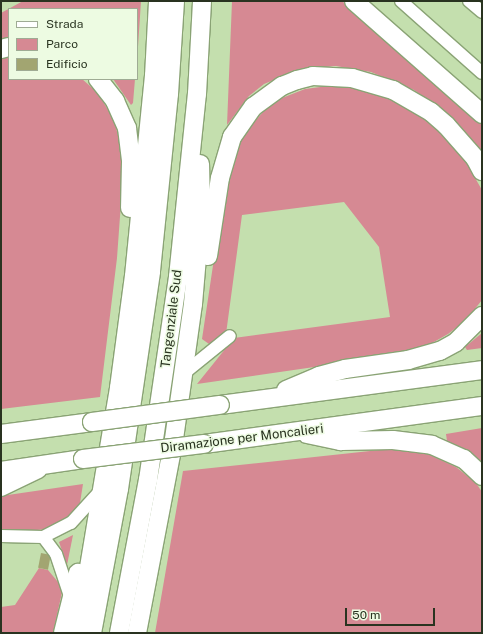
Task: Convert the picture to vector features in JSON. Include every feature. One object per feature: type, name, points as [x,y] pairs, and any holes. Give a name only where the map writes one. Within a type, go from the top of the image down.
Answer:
[{"type":"highway","points":[[78,633],[102,488],[134,276],[154,76],[158,1]]},
{"type":"highway","name":"Tangenziale Sud","points":[[92,633],[119,489],[152,271],[169,94],[175,1]]},
{"type":"highway","name":"Tangenziale Sud","points":[[119,633],[148,480],[165,374],[197,94],[202,1]]},
{"type":"highway","points":[[354,1],[482,114]]},
{"type":"highway","points":[[193,304],[205,271],[220,178],[232,137],[254,107],[282,86],[297,80],[332,76],[352,78],[393,90],[418,104],[446,125],[471,153],[482,170]]},
{"type":"highway","points":[[99,80],[121,112],[129,139],[131,162],[130,247],[134,276]]},
{"type":"highway","points":[[137,633],[147,590],[183,374],[193,304],[201,210],[197,94]]},
{"type":"highway","points":[[264,399],[320,376],[408,360],[440,351],[456,342],[482,316]]},
{"type":"highway","points":[[1,434],[482,370]]},
{"type":"highway","name":"Diramazione per Moncalieri","points":[[1,471],[300,432],[482,406]]},
{"type":"highway","points":[[1,426],[30,430]]},
{"type":"highway","points":[[300,432],[323,439],[341,441],[393,440],[432,444],[464,459],[482,476]]},
{"type":"highway","points":[[1,487],[22,479],[45,465]]},
{"type":"highway","points":[[63,633],[71,596],[94,536]]},
{"type":"highway","points":[[145,633],[147,590]]},
{"type":"lane","points":[[401,1],[482,73]]},
{"type":"lane","points":[[469,1],[482,12]]},
{"type":"lane","points":[[183,374],[230,336]]},
{"type":"lane","points":[[1,536],[42,537],[71,523],[102,488]]},
{"type":"lane","points":[[42,537],[56,554],[71,596]]},
{"type":"green space","points":[[23,1],[141,1],[138,47],[138,8],[10,8]]},
{"type":"green space","points":[[232,1],[342,1],[482,125],[482,153],[448,114],[414,90],[371,72],[336,66],[300,69],[264,84],[249,96],[227,125]]},
{"type":"green space","points":[[8,9],[8,37],[1,39],[1,13]]},
{"type":"green space","points":[[8,56],[8,80],[83,80],[98,93],[114,120],[122,151],[122,189],[117,258],[100,397],[1,409],[1,59]]},
{"type":"green space","points":[[114,80],[135,80],[133,103],[131,105]]},
{"type":"green space","points":[[328,86],[354,88],[379,95],[403,105],[431,124],[463,157],[482,190],[482,300],[466,320],[448,334],[425,347],[404,354],[197,384],[234,338],[390,317],[379,247],[344,202],[242,215],[226,334],[209,344],[202,339],[221,212],[235,153],[246,131],[264,111],[282,98],[305,89]]},
{"type":"green space","points":[[482,333],[482,348],[467,350],[465,347]]},
{"type":"green space","points":[[482,428],[482,463],[447,441],[446,434]]},
{"type":"green space","points":[[398,448],[430,455],[456,467],[476,483],[482,492],[482,633],[155,633],[183,471]]},
{"type":"green space","points":[[83,484],[80,503],[75,512],[64,521],[49,529],[1,533],[1,496]]},
{"type":"green space","points":[[73,535],[67,565],[59,542]]},
{"type":"green space","points":[[39,568],[48,570],[63,588],[53,633],[1,633],[1,607],[15,605]]},
{"type":"building","points":[[41,553],[51,555],[48,570],[38,568]]}]
